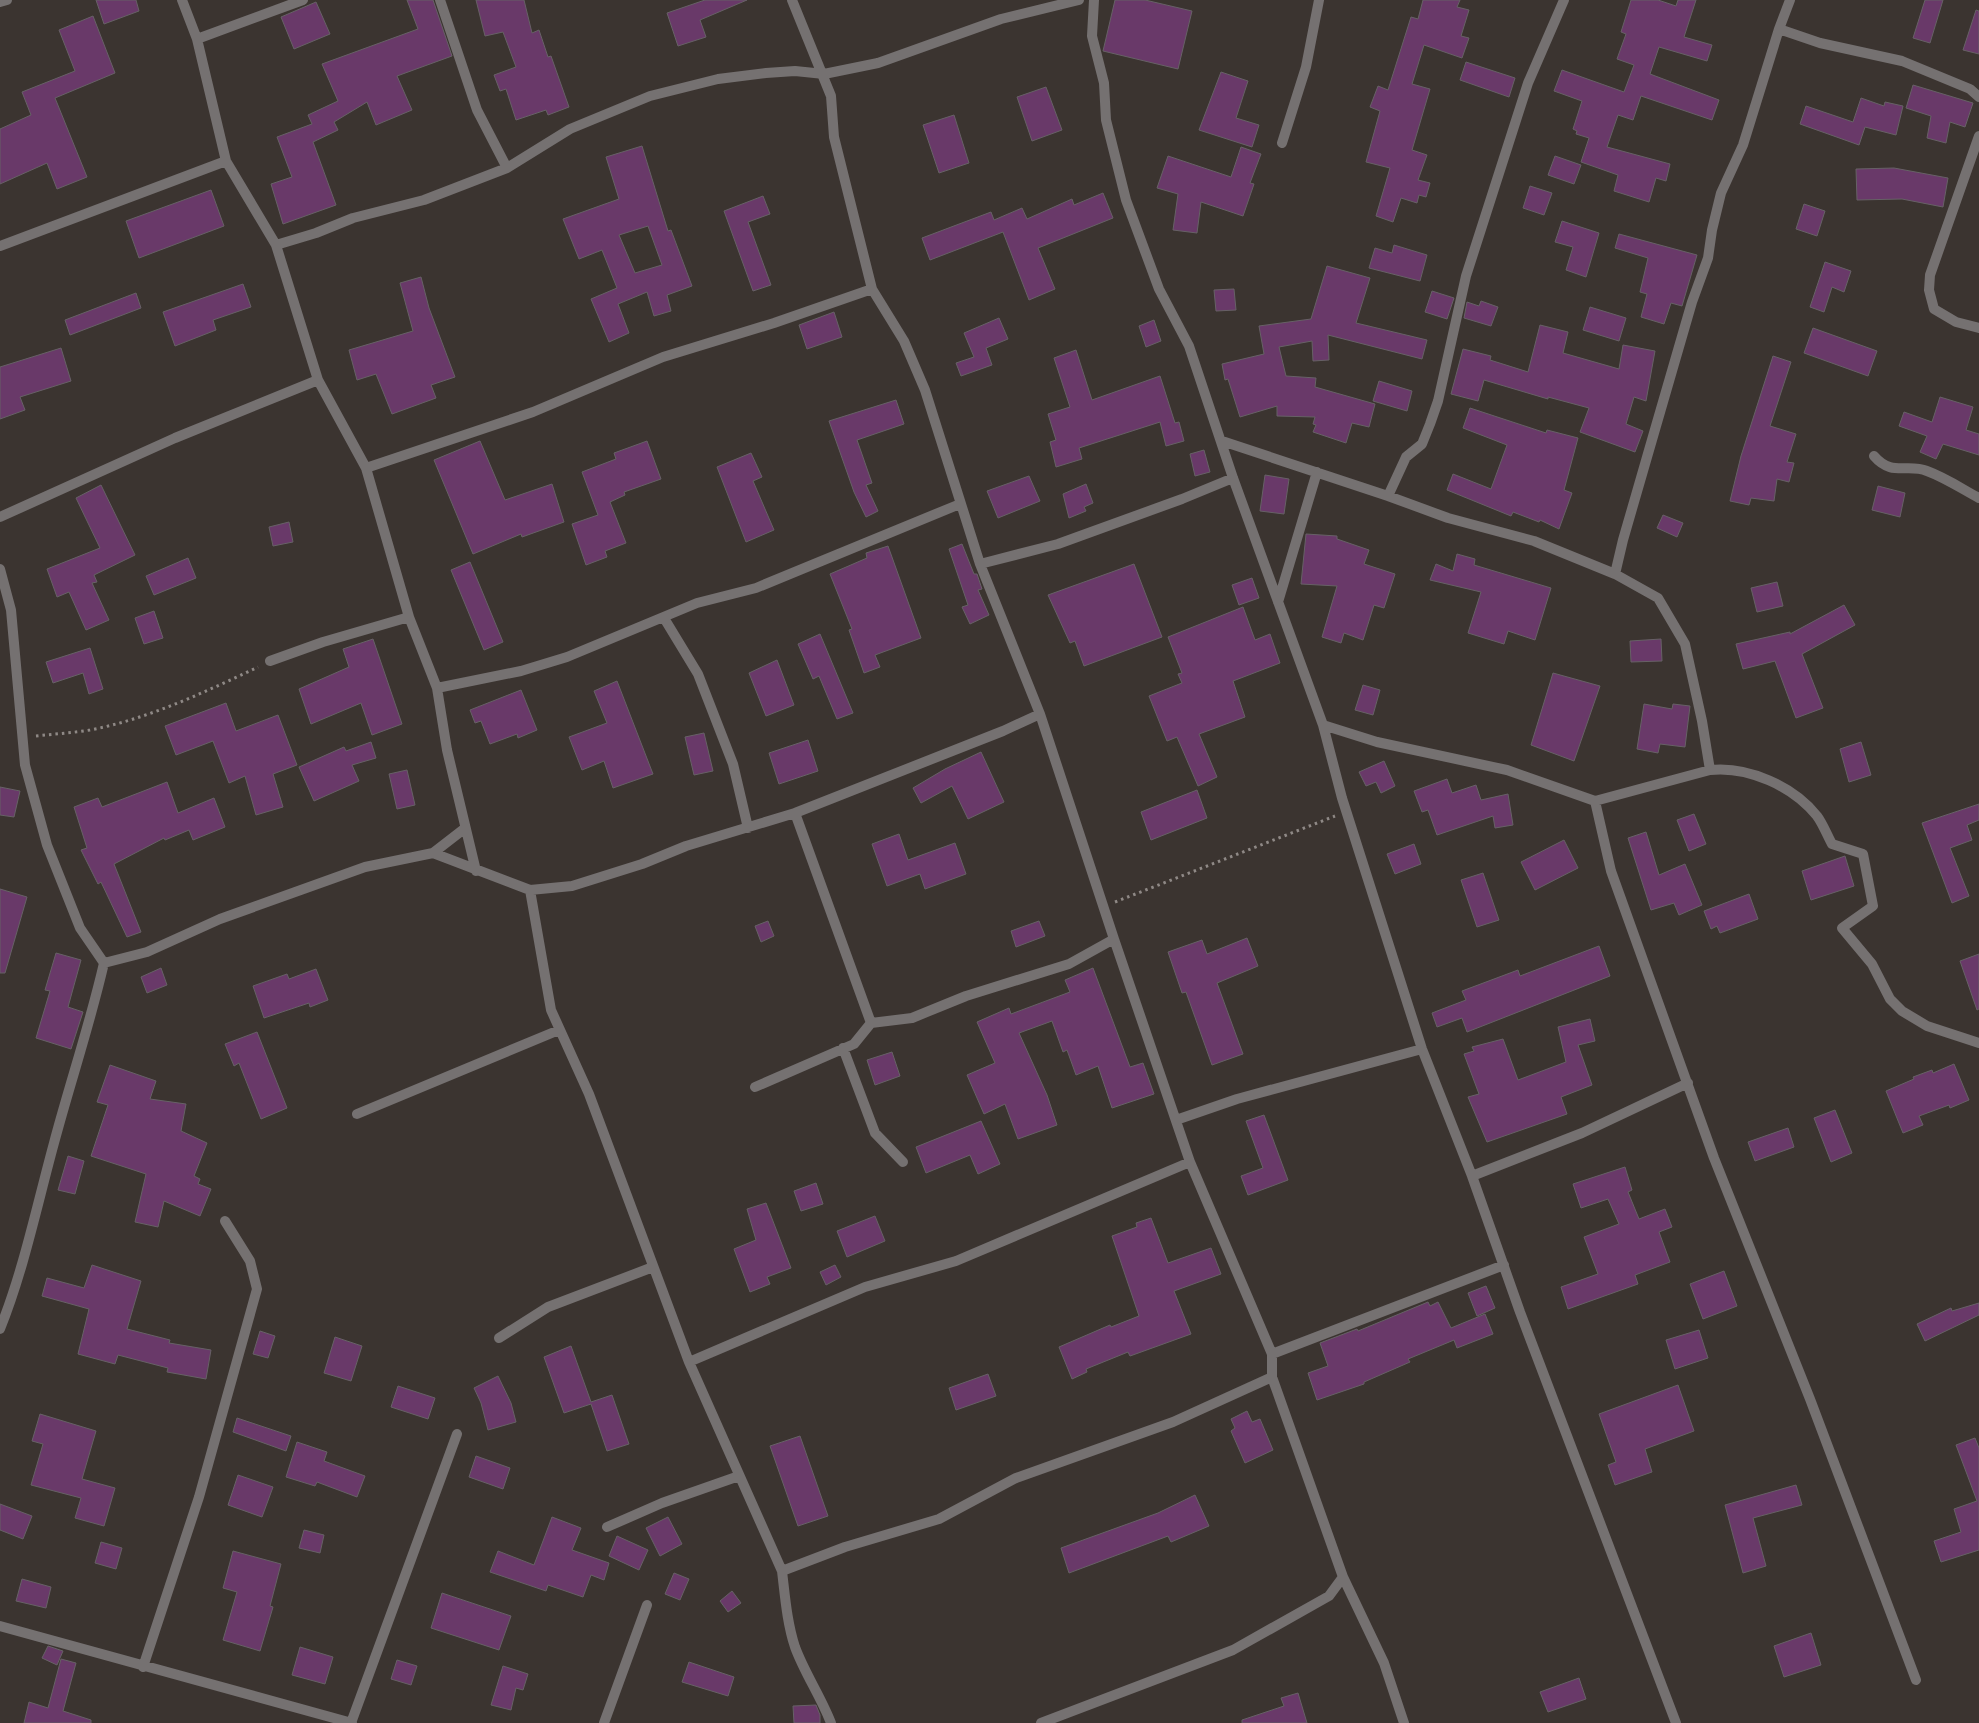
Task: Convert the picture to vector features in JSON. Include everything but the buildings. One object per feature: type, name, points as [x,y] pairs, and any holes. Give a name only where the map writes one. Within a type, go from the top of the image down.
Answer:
[{"type":"street","points":[[0,2],[7,0]]},
{"type":"street","points":[[182,0],[197,39],[226,161],[276,245],[318,380],[366,468],[409,618],[438,688],[447,750],[464,829],[476,872]]},
{"type":"street","points":[[197,39],[303,0]]},
{"type":"street","points":[[440,0],[477,110],[507,168]]},
{"type":"street","points":[[792,0],[824,74],[831,96],[834,137],[872,289],[904,342],[925,390],[948,457],[960,504],[980,564],[1040,714],[1114,940],[1190,1162],[1272,1354],[1272,1377],[1343,1577],[1384,1663],[1404,1723]]},
{"type":"street","points":[[276,245],[316,233],[353,218],[424,200],[507,168],[570,129],[650,96],[718,79],[766,72],[795,71],[824,74],[878,62],[1001,19],[1079,0]]},
{"type":"street","points":[[1094,0],[1092,36],[1104,83],[1106,120],[1126,200],[1159,289],[1189,346],[1222,441],[1232,478],[1323,725],[1347,812],[1422,1049],[1472,1176],[1676,1723]]},
{"type":"street","points":[[1282,143],[1306,67],[1319,0]]},
{"type":"street","points":[[1388,496],[1406,457],[1422,444],[1430,424],[1438,401],[1466,276],[1528,83],[1564,0]]},
{"type":"street","points":[[1616,574],[1622,540],[1692,302],[1708,258],[1712,230],[1721,193],[1743,145],[1779,29],[1790,0]]},
{"type":"street","points":[[1779,29],[1820,43],[1902,61],[1970,89],[1979,97]]},
{"type":"street","points":[[1979,136],[1930,276],[1929,290],[1934,309],[1956,322],[1979,328]]},
{"type":"street","points":[[0,246],[226,161]]},
{"type":"street","points":[[366,468],[533,412],[663,357],[774,323],[872,289]]},
{"type":"street","points":[[0,517],[175,438],[318,380]]},
{"type":"street","points":[[1222,441],[1448,518],[1534,541],[1616,574],[1658,598],[1685,644],[1702,721],[1710,770]]},
{"type":"street","points":[[1874,456],[1882,465],[1895,469],[1925,470],[1979,498]]},
{"type":"street","points":[[1278,602],[1317,472]]},
{"type":"street","points":[[980,564],[1058,544],[1155,509],[1232,478]]},
{"type":"street","points":[[438,688],[521,671],[566,657],[697,604],[756,588],[960,504]]},
{"type":"street","points":[[0,569],[11,610],[25,765],[47,845],[80,928],[104,963],[92,1014],[54,1142],[15,1292],[0,1329]]},
{"type":"street","points":[[270,661],[323,642],[409,618]]},
{"type":"street","points":[[664,618],[698,674],[733,764],[748,828]]},
{"type":"street","points":[[433,853],[476,872],[530,890],[572,886],[642,864],[686,846],[795,813],[1040,714]]},
{"type":"street","points":[[1323,725],[1377,742],[1508,770],[1595,801],[1710,770],[1725,768],[1762,777],[1793,794],[1817,816],[1832,844],[1863,854],[1873,906],[1842,928],[1872,964],[1890,999],[1902,1011],[1927,1026],[1979,1043]]},
{"type":"street","points":[[1595,801],[1611,871],[1714,1158],[1810,1398],[1916,1680]]},
{"type":"street","points":[[795,813],[871,1023]]},
{"type":"street","points":[[104,963],[147,952],[220,919],[365,867],[433,853],[464,829]]},
{"type":"street","points":[[530,890],[551,1010],[589,1094],[689,1362],[782,1571],[786,1608],[795,1647],[821,1696],[831,1723]]},
{"type":"street","points":[[755,1087],[854,1044],[871,1023],[912,1018],[966,996],[1069,964],[1114,940]]},
{"type":"street","points":[[357,1114],[559,1030]]},
{"type":"street","points":[[843,1048],[876,1133],[903,1162]]},
{"type":"street","points":[[1176,1120],[1237,1099],[1422,1049]]},
{"type":"street","points":[[1472,1176],[1582,1133],[1688,1083]]},
{"type":"street","points":[[689,1362],[865,1287],[956,1261],[1190,1162]]},
{"type":"street","points":[[143,1667],[199,1497],[257,1289],[250,1261],[225,1221]]},
{"type":"street","points":[[1272,1354],[1504,1265]]},
{"type":"street","points":[[498,1338],[548,1307],[653,1267]]},
{"type":"street","points":[[782,1571],[845,1548],[939,1520],[1016,1478],[1173,1422],[1272,1377]]},
{"type":"street","points":[[0,1626],[351,1723],[457,1434]]},
{"type":"street","points":[[607,1527],[662,1503],[739,1476]]},
{"type":"street","points":[[1041,1723],[1233,1650],[1329,1596],[1343,1577]]},
{"type":"street","points":[[604,1723],[647,1605]]},
{"type":"path","points":[[22,737],[90,730],[140,716],[226,682],[270,661]]},
{"type":"path","points":[[1103,907],[1347,812]]}]
